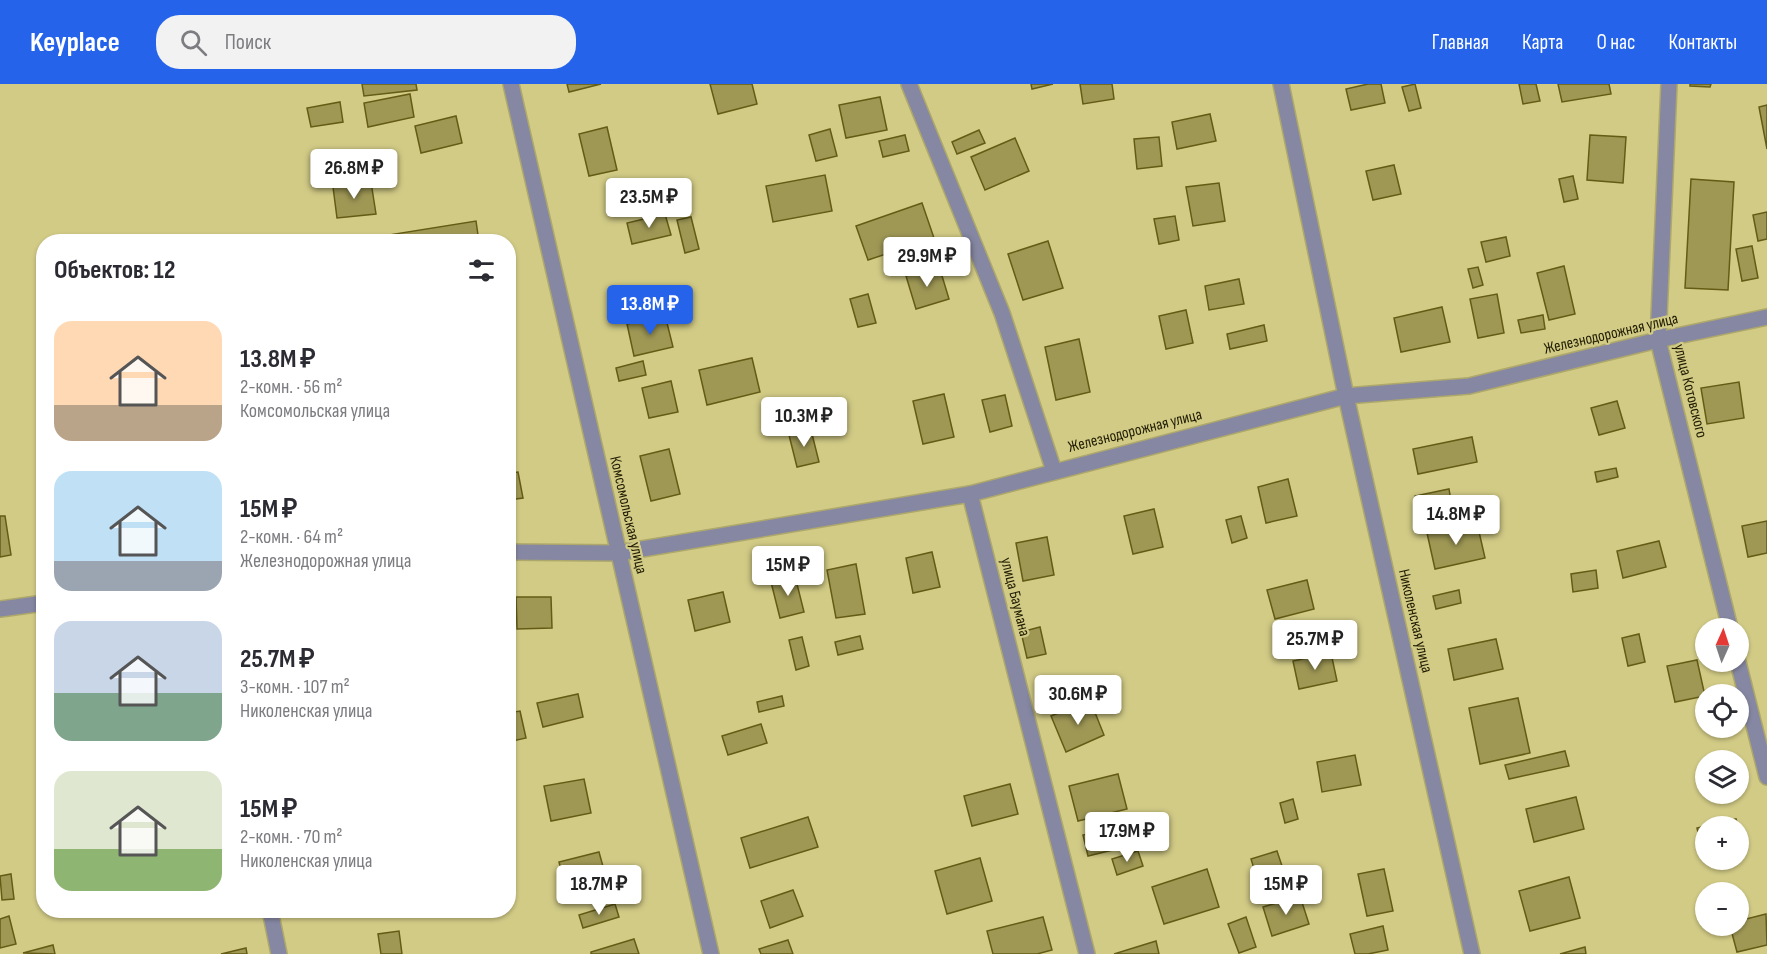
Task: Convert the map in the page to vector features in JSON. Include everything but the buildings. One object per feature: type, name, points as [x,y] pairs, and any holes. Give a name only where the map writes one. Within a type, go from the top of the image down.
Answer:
[{"type":"street","name":"Комсомольская улица","points":[[511,84],[711,954]]},
{"type":"street","points":[[909,84],[1002,313],[1054,471]]},
{"type":"street","name":"Николенская улица","points":[[1281,84],[1346,396],[1472,954]]},
{"type":"street","name":"улица Котовского","points":[[1669,84],[1658,340],[1728,618]]},
{"type":"street","name":"Железнодорожная улица","points":[[516,552],[618,553],[969,494],[1346,396],[1469,386],[1767,316]]},
{"type":"street","name":"улица Баумана","points":[[969,494],[1087,954]]},
{"type":"street","points":[[0,609],[36,604]]},
{"type":"street","points":[[1741,672],[1767,777]]},
{"type":"street","points":[[272,918],[279,954]]}]
